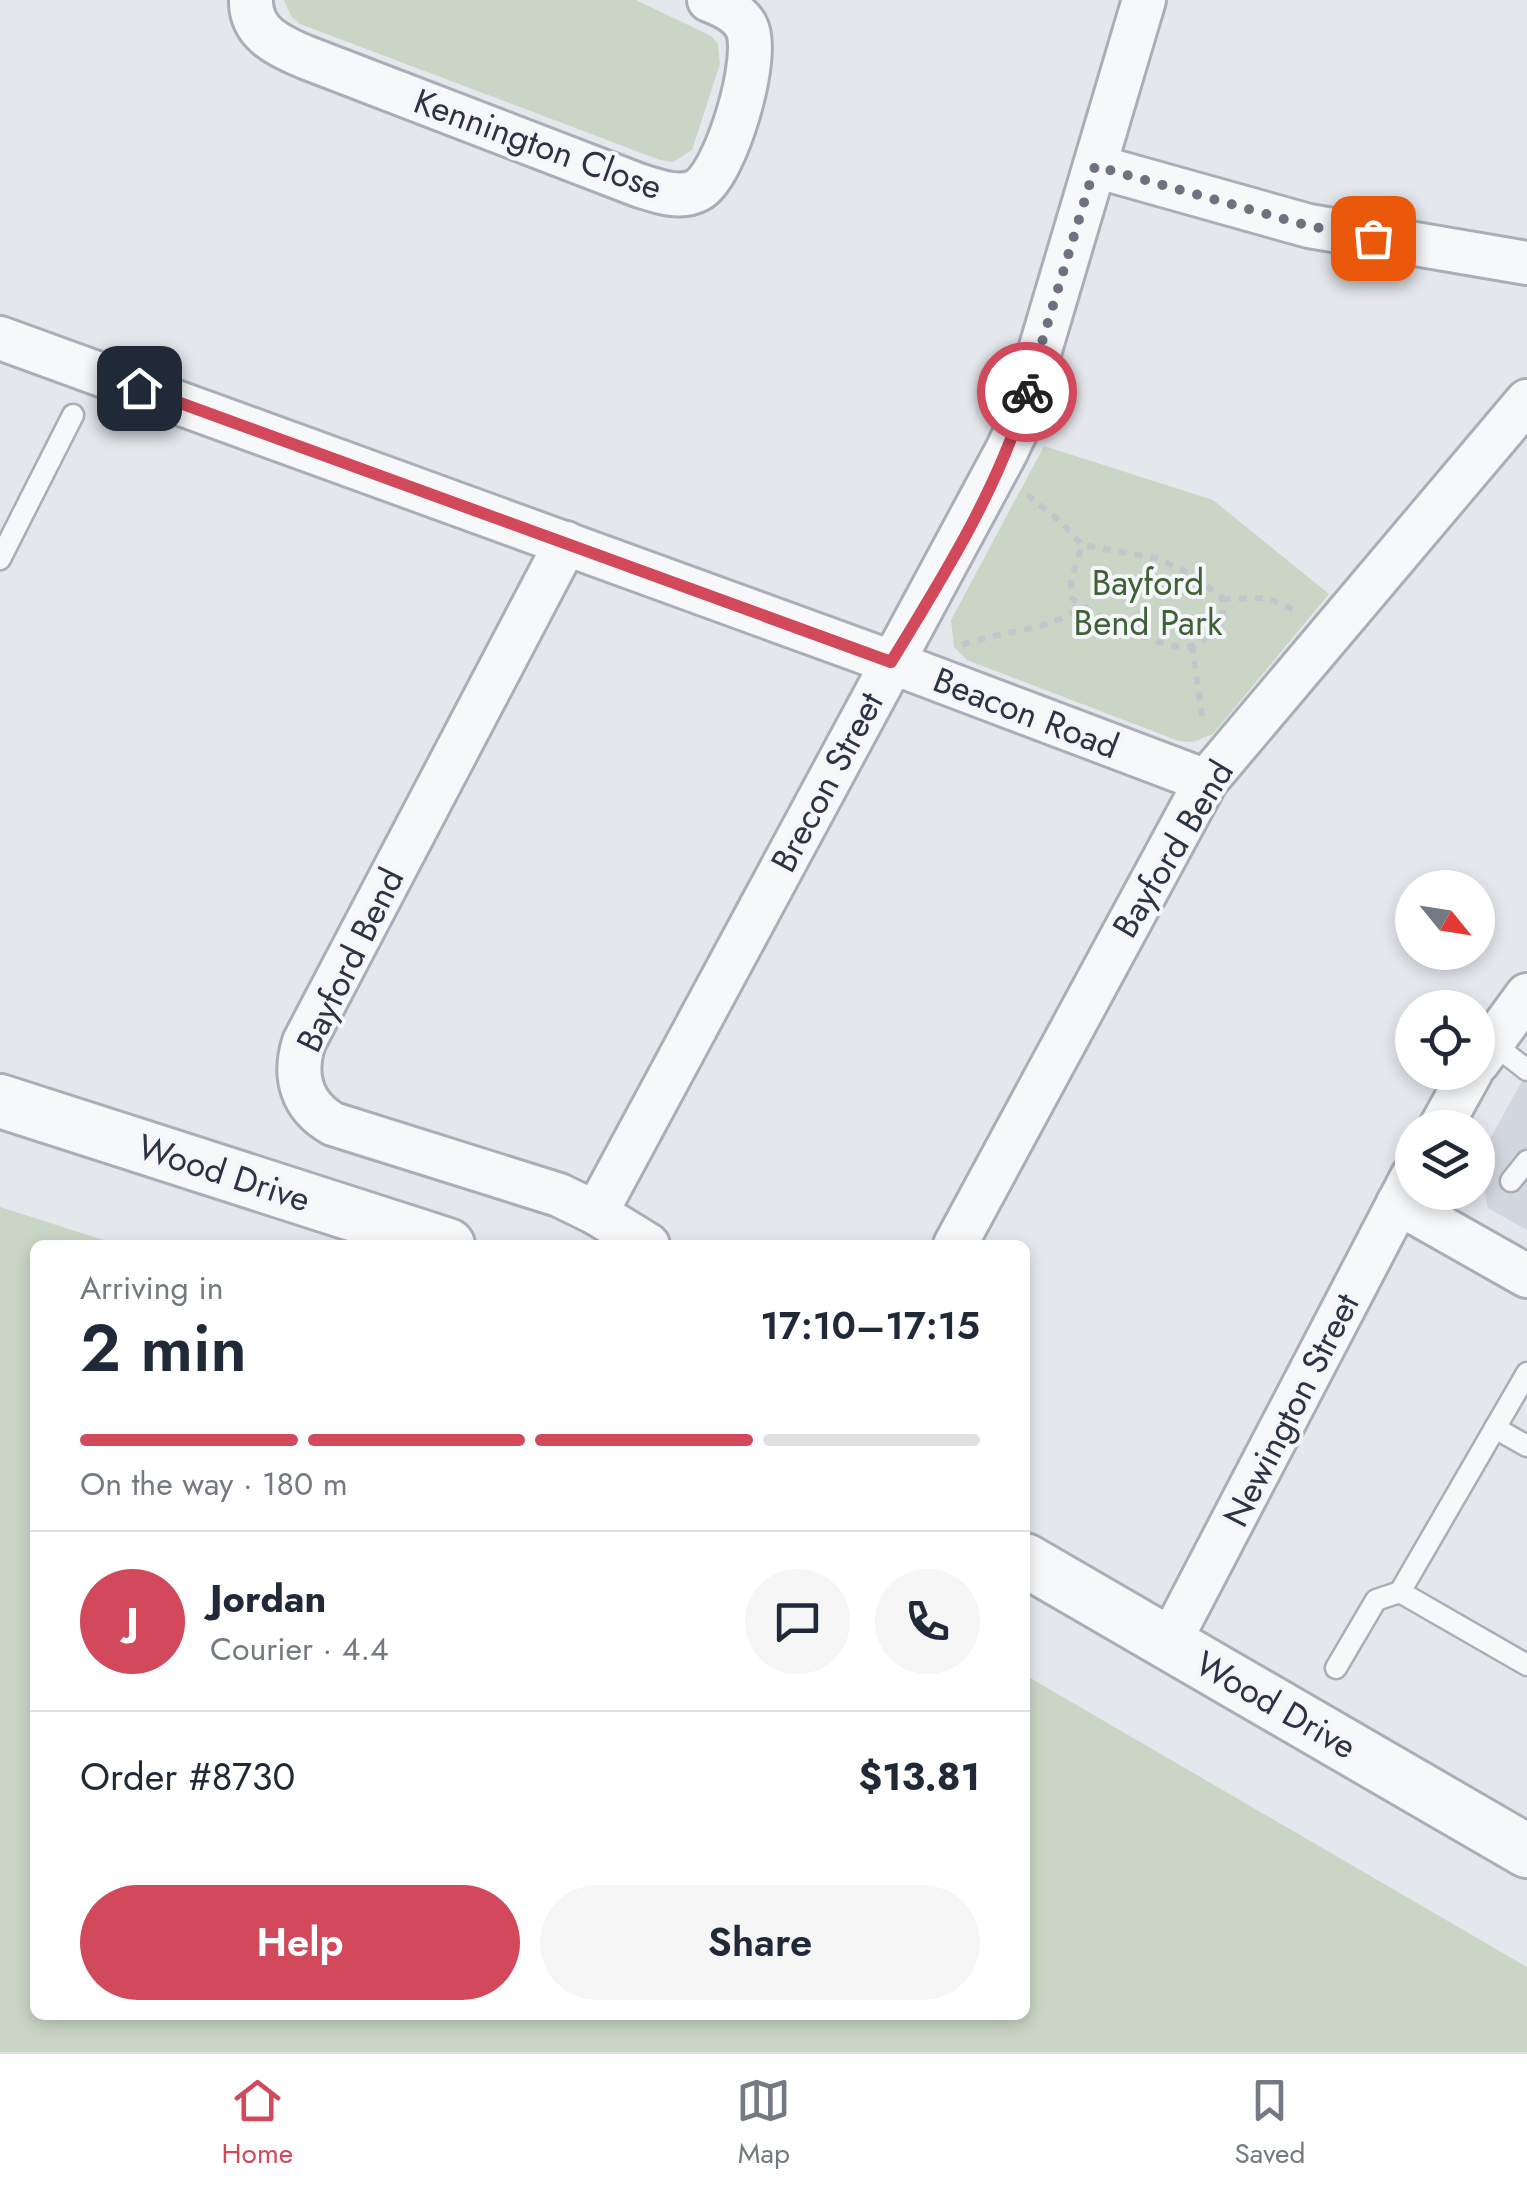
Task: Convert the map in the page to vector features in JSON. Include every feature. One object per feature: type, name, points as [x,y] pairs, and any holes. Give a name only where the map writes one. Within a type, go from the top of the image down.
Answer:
[{"type":"street","name":"Kennington Close","points":[[251,0],[251,10],[266,36],[305,58],[638,185],[684,194],[699,190],[714,176],[724,156],[751,55],[746,25],[709,0]]},
{"type":"street","name":"Brecon Street","points":[[596,1213],[900,666],[932,594],[1016,431],[1144,0]]},
{"type":"street","points":[[1095,166],[1334,232],[1527,263]]},
{"type":"street","name":"Beacon Road","points":[[0,338],[900,666],[1211,775]]},
{"type":"street","name":"Bayford Bend","points":[[957,1240],[1211,775],[1527,401]]},
{"type":"street","name":"Bayford Bend","points":[[566,543],[304,1042],[298,1074],[300,1088],[310,1104],[332,1124],[532,1185],[596,1213],[640,1240]]},
{"type":"street","points":[[1495,1039],[1527,995]]},
{"type":"street","name":"Wood Drive","points":[[0,1101],[432,1240]]},
{"type":"street","name":"Newington Street","points":[[1170,1643],[1395,1209]]},
{"type":"street","points":[[1433,1210],[1527,1276]]},
{"type":"street","name":"Wood Drive","points":[[1030,1563],[1527,1851]]},
{"type":"lane","points":[[0,559],[74,415]]},
{"type":"lane","points":[[1495,1063],[1527,1070]]},
{"type":"lane","points":[[1511,1181],[1527,1162]]},
{"type":"lane","points":[[1336,1668],[1376,1600],[1400,1592],[1527,1372]]},
{"type":"lane","points":[[1495,1428],[1527,1446]]},
{"type":"lane","points":[[1400,1592],[1527,1665]]},
{"type":"path","points":[[995,475],[1038,502],[1082,544],[1156,558],[1195,576],[1223,600],[1268,598],[1332,632]]},
{"type":"path","points":[[1082,544],[1070,581],[1072,598],[1172,646],[1200,642],[1223,620],[1223,600]]},
{"type":"path","points":[[900,666],[982,638],[1064,620],[1083,606]]},
{"type":"path","points":[[1192,645],[1211,775]]},
{"type":"shaded area","points":[[1527,1072],[1527,1230],[1492,1210],[1495,1210],[1495,1130]]},
{"type":"green space","points":[[284,0],[636,0],[711,36],[718,44],[720,64],[692,150],[673,162],[300,24],[291,16]]},
{"type":"green space","name":"Bayford Bend Park","points":[[1044,446],[1213,500],[1329,594],[1213,734],[1193,742],[1179,741],[967,660],[954,647],[951,620]]},
{"type":"green space","points":[[0,1207],[103,1240],[30,1240],[30,2020],[1030,2020],[1030,1678],[1527,1967],[1527,2052],[0,2052]]},
{"type":"way so far","points":[[1027,392],[1095,166],[1309,226],[1373,238]]},
{"type":"route","points":[[139,388],[891,662],[932,594],[1006,452],[1027,392]]}]
